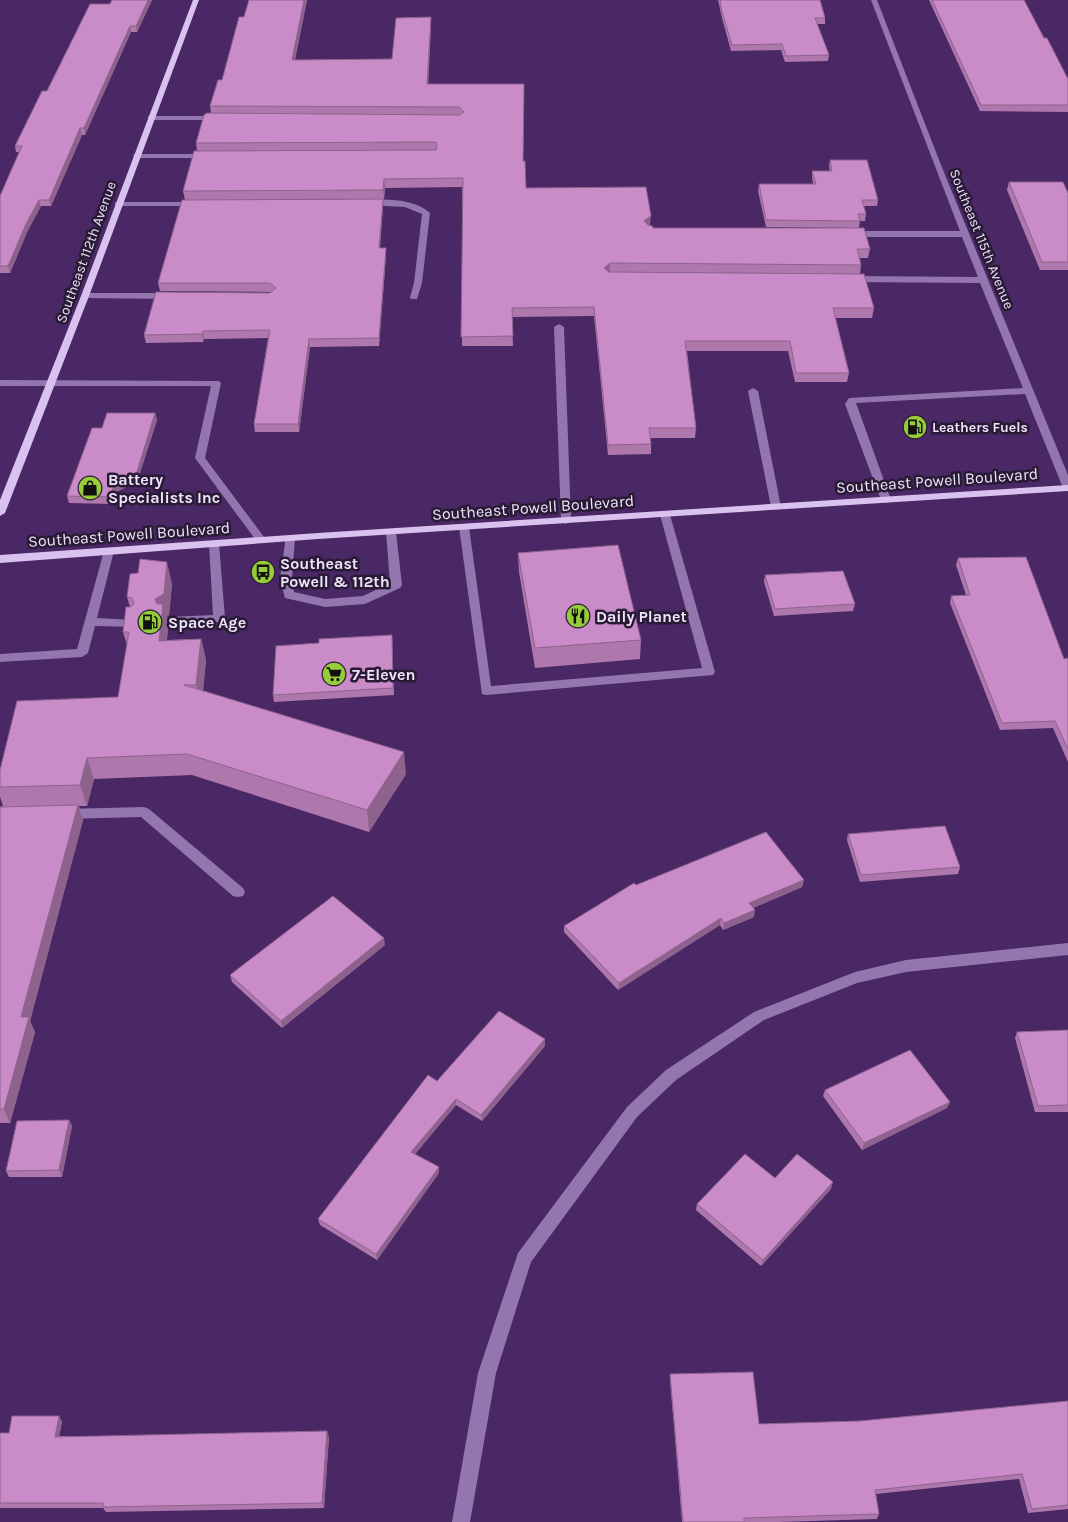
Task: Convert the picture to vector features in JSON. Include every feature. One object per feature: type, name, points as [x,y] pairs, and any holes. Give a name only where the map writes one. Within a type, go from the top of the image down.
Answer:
[{"type":"main road","name":"Southeast 112th Avenue","points":[[0,513],[85,296],[196,0]]},
{"type":"main road","name":"Southeast Powell Boulevard","points":[[0,559],[290,538],[1068,488]]},
{"type":"street","name":"Southeast 115th Avenue","points":[[874,0],[965,234],[1068,488]]},
{"type":"street","points":[[151,118],[230,118]]},
{"type":"street","points":[[136,156],[216,156]]},
{"type":"street","points":[[353,203],[402,204],[416,206],[426,213],[418,283],[414,297]]},
{"type":"street","points":[[118,204],[206,204]]},
{"type":"street","points":[[840,233],[965,234]]},
{"type":"street","points":[[836,279],[984,280]]},
{"type":"street","points":[[85,296],[183,296]]},
{"type":"street","points":[[559,327],[566,521]]},
{"type":"street","points":[[0,383],[216,383],[200,458],[262,541]]},
{"type":"street","points":[[753,391],[776,507]]},
{"type":"street","points":[[886,500],[850,404],[852,400],[1029,391]]},
{"type":"street","points":[[464,527],[486,691],[709,672],[665,515]]},
{"type":"street","points":[[290,538],[286,578],[289,595],[325,602],[365,600],[396,585],[391,532]]},
{"type":"street","points":[[168,621],[219,618],[214,544]]},
{"type":"street","points":[[0,658],[82,653],[110,552]]},
{"type":"street","points":[[90,622],[132,624]]},
{"type":"street","points":[[48,814],[144,812],[238,892]]},
{"type":"street","points":[[461,1522],[486,1373],[524,1258],[632,1112],[671,1075],[759,1016],[855,978],[906,966],[1068,949]]},
{"type":"building","points":[[112,0],[148,0],[136,26],[130,26],[84,128],[80,128],[49,200],[39,200],[26,224],[8,266],[0,266],[0,196],[22,146],[15,146],[42,91],[47,91],[90,4],[110,4]]},
{"type":"building","points":[[249,0],[304,0],[292,60],[392,59],[396,18],[431,17],[427,84],[524,84],[523,161],[525,161],[526,188],[646,187],[651,216],[644,221],[653,228],[864,228],[870,249],[857,249],[861,265],[610,263],[604,268],[609,272],[864,274],[874,308],[833,308],[849,373],[796,373],[790,341],[685,341],[696,428],[649,428],[651,444],[608,445],[594,307],[512,308],[513,336],[461,337],[463,178],[384,179],[383,190],[183,191],[194,151],[436,150],[437,148],[436,142],[196,143],[204,115],[207,113],[459,115],[464,112],[459,107],[210,106],[218,80],[222,80],[239,17],[244,17]]},
{"type":"building","points":[[720,0],[820,0],[825,18],[815,18],[829,55],[786,56],[782,44],[732,45]]},
{"type":"building","points":[[932,0],[1024,0],[1044,38],[1047,38],[1068,79],[1068,105],[981,105]]},
{"type":"building","points":[[830,160],[867,160],[878,200],[862,200],[866,214],[858,214],[860,221],[766,220],[759,184],[816,184],[812,171],[832,171]]},
{"type":"building","points":[[1009,182],[1063,182],[1068,193],[1068,262],[1042,262]]},
{"type":"building","points":[[383,199],[379,248],[386,248],[379,338],[309,339],[298,424],[254,424],[270,330],[203,331],[202,334],[144,335],[156,292],[270,293],[276,288],[270,283],[158,283],[182,200]]},
{"type":"building","points":[[107,413],[155,413],[136,475],[114,485],[110,497],[67,496],[92,428],[102,428]]},
{"type":"building","name":"Daily Planet","points":[[618,545],[641,640],[535,648],[518,553]]},
{"type":"building","points":[[1026,557],[1064,659],[1068,658],[1068,749],[1055,721],[1002,723],[951,596],[970,595],[958,558]]},
{"type":"building","points":[[140,559],[167,562],[164,594],[155,599],[157,604],[163,604],[159,641],[201,639],[196,685],[184,685],[404,752],[367,810],[187,754],[87,758],[80,785],[0,787],[0,770],[17,701],[118,697],[129,632],[123,632],[126,607],[134,604],[132,598],[127,597],[130,574],[138,573]]},
{"type":"building","points":[[843,571],[855,604],[775,609],[765,575]]},
{"type":"building","name":"7-Eleven","points":[[392,635],[393,688],[273,695],[276,646],[319,643],[319,639]]},
{"type":"building","points":[[78,805],[21,1017],[29,1017],[4,1109],[0,1109],[0,807]]},
{"type":"building","points":[[945,826],[960,867],[861,875],[848,834]]},
{"type":"building","points":[[766,832],[804,880],[749,903],[755,910],[724,923],[721,918],[619,983],[564,926],[634,883],[636,885]]},
{"type":"building","points":[[333,896],[384,938],[281,1021],[230,975]]},
{"type":"building","points":[[499,1011],[545,1039],[481,1115],[456,1099],[411,1152],[439,1167],[376,1254],[318,1219],[428,1075],[437,1081]]},
{"type":"building","points":[[1068,1030],[1068,1105],[1038,1106],[1017,1032]]},
{"type":"building","points":[[910,1050],[950,1102],[864,1143],[825,1090]]},
{"type":"building","points":[[69,1120],[59,1170],[6,1171],[17,1121]]},
{"type":"building","points":[[745,1154],[775,1178],[797,1154],[833,1182],[763,1260],[697,1204]]},
{"type":"building","points":[[753,1372],[759,1424],[860,1421],[1068,1401],[1068,1505],[1032,1509],[1022,1474],[875,1490],[879,1514],[744,1518],[744,1522],[683,1522],[670,1374]]},
{"type":"building","points":[[12,1416],[59,1416],[55,1437],[327,1431],[322,1503],[103,1507],[103,1503],[0,1503],[0,1433],[9,1433]]},
{"type":"place","name":"Leathers Fuels","points":[[915,427]]},
{"type":"place","name":"Battery Specialists Inc","points":[[90,488]]},
{"type":"place","name":"Southeast Powell & 112th","points":[[263,572]]},
{"type":"place","name":"Daily Planet","points":[[578,616]]},
{"type":"place","name":"Space Age","points":[[150,622]]},
{"type":"place","name":"7-Eleven","points":[[334,674]]}]
